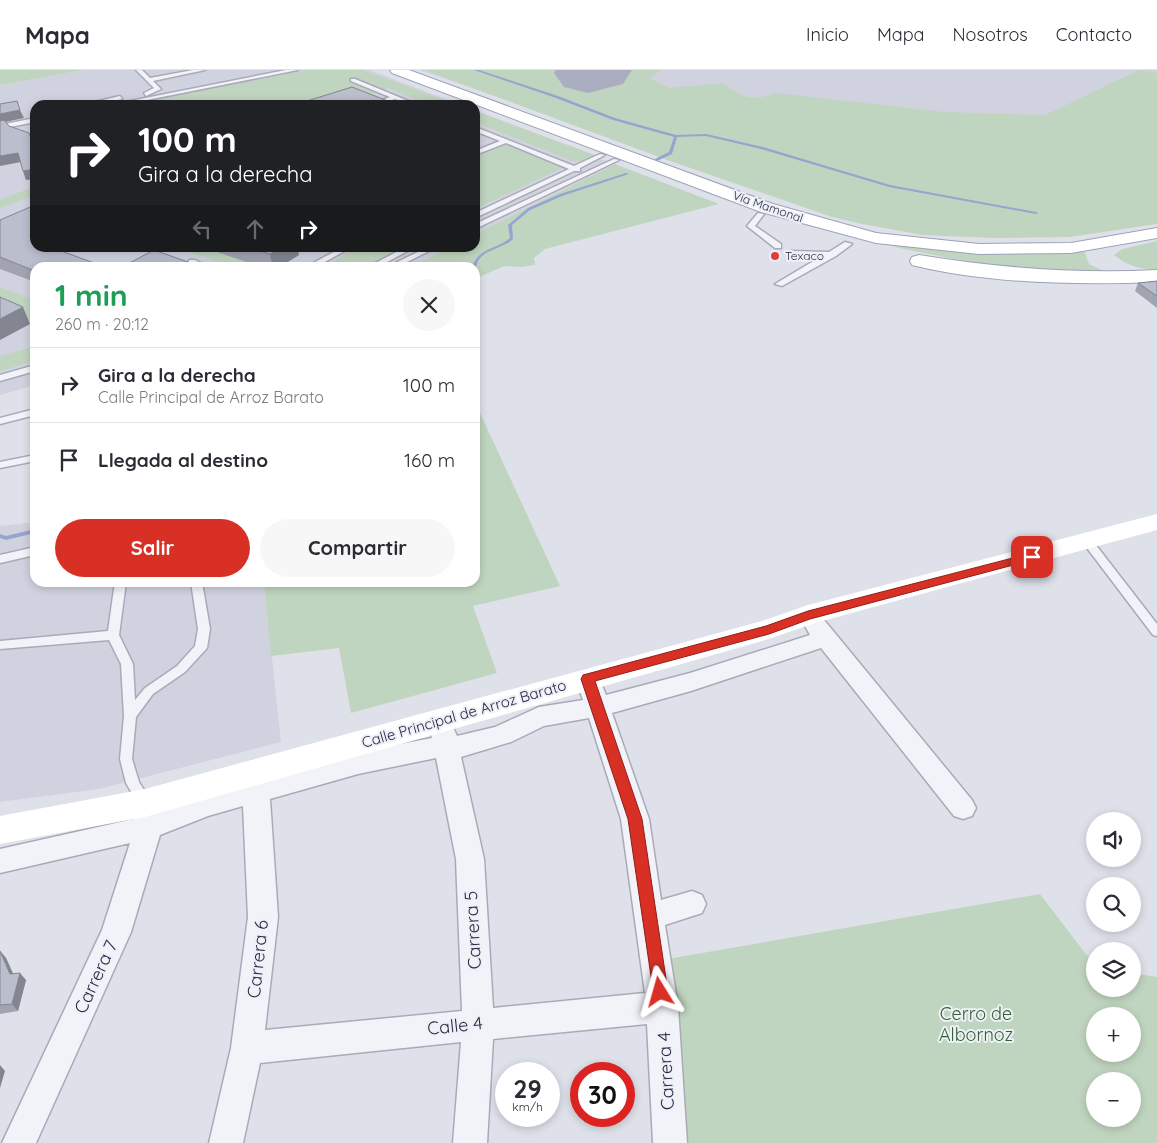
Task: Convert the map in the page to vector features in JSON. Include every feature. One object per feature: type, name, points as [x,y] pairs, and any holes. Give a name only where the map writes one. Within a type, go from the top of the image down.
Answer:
[{"type":"main road","name":"Vía Mamonal","points":[[381,70],[462,100]]},
{"type":"main road","name":"Vía Mamonal","points":[[397,70],[477,100]]},
{"type":"main road","name":"Vía Mamonal","points":[[480,101],[767,208],[834,228],[876,238],[978,249],[1071,248],[1157,233]]},
{"type":"main road","name":"Vía Mamonal","points":[[480,107],[760,214],[848,244],[907,258],[987,272],[1074,278],[1150,277]]},
{"type":"main road","points":[[1109,242],[1096,249],[1094,254],[1098,260],[1116,271],[1150,277]]},
{"type":"main road","name":"Calle Principal de Arroz Barato","points":[[0,830],[147,815],[256,782],[443,734],[588,679],[769,629],[817,627],[1157,522]]},
{"type":"street","points":[[443,734],[462,747],[502,735],[539,717],[597,707],[691,682],[817,627],[964,808]]},
{"type":"street","name":"Carrera 4","points":[[588,679],[635,819],[662,1007],[670,1143]]},
{"type":"street","name":"Carrera 5","points":[[443,734],[470,859],[478,1024],[470,1143]]},
{"type":"street","name":"Carrera 6","points":[[226,1143],[247,1048],[263,917],[256,782]]},
{"type":"street","points":[[0,861],[147,815]]},
{"type":"street","name":"Carrera 7","points":[[19,1143],[116,932],[147,815]]},
{"type":"street","points":[[649,916],[692,904]]},
{"type":"street","name":"Calle 4","points":[[247,1048],[662,1007]]},
{"type":"lane","points":[[110,100],[158,89],[139,70]]},
{"type":"lane","points":[[147,78],[184,70]]},
{"type":"lane","points":[[147,78],[202,70]]},
{"type":"lane","points":[[139,100],[294,70]]},
{"type":"lane","points":[[353,80],[401,100]]},
{"type":"lane","points":[[386,100],[395,97]]},
{"type":"lane","points":[[0,121],[30,115]]},
{"type":"lane","points":[[0,127],[30,121]]},
{"type":"lane","points":[[10,125],[15,132]]},
{"type":"lane","points":[[480,131],[587,174]]},
{"type":"lane","points":[[480,150],[506,141]]},
{"type":"lane","points":[[480,214],[574,169],[609,157]]},
{"type":"lane","points":[[480,225],[587,174],[609,157]]},
{"type":"lane","points":[[760,214],[751,226],[778,246]]},
{"type":"lane","points":[[779,284],[848,244]]},
{"type":"lane","points":[[319,262],[338,252]]},
{"type":"lane","points":[[381,262],[401,252]]},
{"type":"lane","points":[[401,262],[422,252]]},
{"type":"lane","points":[[794,253],[833,254]]},
{"type":"lane","points":[[0,378],[30,369]]},
{"type":"lane","points":[[0,385],[30,377]]},
{"type":"lane","points":[[0,421],[30,413]]},
{"type":"lane","points":[[0,465],[30,459]]},
{"type":"lane","points":[[1088,542],[1157,632]]},
{"type":"lane","points":[[0,559],[30,552]]},
{"type":"lane","points":[[120,587],[113,635],[126,664],[130,716],[126,759],[147,815]]},
{"type":"lane","points":[[130,716],[149,691],[181,669],[201,648],[204,629],[197,587]]},
{"type":"lane","points":[[0,645],[113,635]]},
{"type":"shaded area","points":[[84,70],[370,70],[448,100],[30,100],[30,252],[441,252],[420,262],[30,262],[30,386],[0,395],[0,85]]},
{"type":"shaded area","points":[[419,70],[1157,70],[1157,219],[666,155]]},
{"type":"shaded area","points":[[480,112],[615,164],[480,232]]},
{"type":"shaded area","points":[[30,523],[30,587],[264,587],[281,742],[99,789],[0,802],[0,526]]},
{"type":"green space","points":[[0,70],[84,70],[0,85]]},
{"type":"green space","points":[[309,70],[363,70],[444,100],[418,100],[388,88],[355,100],[153,100]]},
{"type":"green space","points":[[424,70],[661,70],[650,78],[669,88],[723,83],[742,95],[754,98],[775,93],[945,112],[1045,115],[1139,70],[1157,73],[1157,224],[1070,237],[992,238],[922,235],[862,224],[832,217],[670,161]]},
{"type":"green space","points":[[480,113],[595,155],[583,161],[569,160],[480,124]]},
{"type":"green space","points":[[507,145],[564,167],[480,207],[480,155]]},
{"type":"green space","points":[[615,164],[719,204],[545,249],[534,258],[535,265],[521,267],[504,266],[480,277],[480,262],[420,262],[441,252],[480,252],[480,232]]},
{"type":"green space","points":[[30,188],[30,197],[0,208],[0,200]]},
{"type":"green space","points":[[797,223],[907,244],[1083,248],[1089,264],[1108,273],[985,264],[903,249]]},
{"type":"green space","points":[[1157,241],[1157,269],[1134,267],[1114,255],[1122,249]]},
{"type":"green space","points":[[189,252],[216,252],[247,262],[220,262]]},
{"type":"green space","points":[[349,252],[396,252],[377,262],[332,262]]},
{"type":"green space","points":[[0,287],[30,298],[30,320],[0,309]]},
{"type":"green space","points":[[30,347],[30,362],[0,371],[0,356]]},
{"type":"green space","points":[[480,413],[560,586],[473,606],[497,673],[351,713],[339,648],[271,656],[264,587],[480,587]]},
{"type":"green space","name":"Cerro de Albornoz","points":[[1040,894],[1086,954],[1086,997],[1141,997],[1141,974],[1157,977],[1157,1143],[682,1143],[656,961]]},
{"type":"building","points":[[352,87],[385,100],[310,100]]},
{"type":"building","points":[[17,101],[20,110],[0,114],[0,104]]},
{"type":"building","points":[[4,120],[9,126],[29,133],[30,170],[23,171],[18,153],[0,156],[0,121]]},
{"type":"building","points":[[30,207],[30,252],[64,252],[92,262],[30,262],[30,269],[0,257],[0,220]]},
{"type":"building","points":[[150,252],[160,252],[188,262],[131,262]]},
{"type":"building","points":[[1157,281],[1157,296],[1138,283]]},
{"type":"building","points":[[0,297],[23,307],[0,319]]},
{"type":"building","points":[[0,951],[10,974],[20,973],[12,1004],[0,1005]]},
{"type":"waterway","points":[[476,70],[557,97],[614,119],[676,136]]},
{"type":"waterway","points":[[676,136],[706,135],[762,148],[889,186],[1036,213]]},
{"type":"waterway","points":[[656,160],[671,153],[676,136]]},
{"type":"waterway","points":[[476,262],[484,253],[501,246],[512,238],[510,225],[529,209],[561,195],[627,174]]},
{"type":"waterway","points":[[0,536],[6,538],[30,532]]},
{"type":"runway","points":[[588,73],[599,70]]},
{"type":"place","name":"Texaco","points":[[775,256]]},
{"type":"route","points":[[660,992],[635,819],[588,679],[769,629],[808,615],[1032,557]]}]
